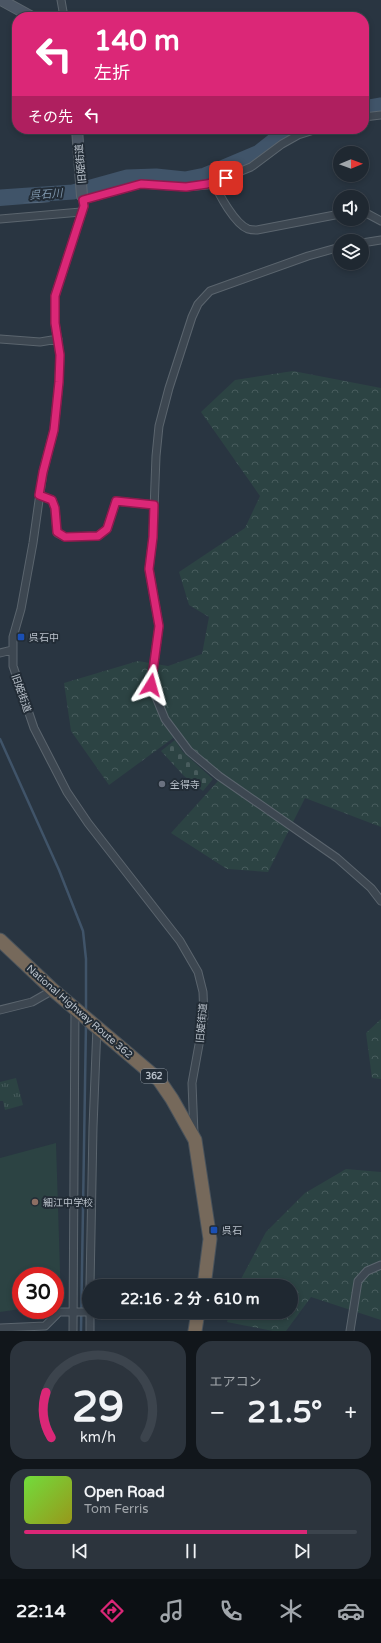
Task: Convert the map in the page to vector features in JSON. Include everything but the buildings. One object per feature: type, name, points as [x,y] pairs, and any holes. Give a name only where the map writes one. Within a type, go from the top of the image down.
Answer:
[{"type":"highway","name":"National Highway Route 362","points":[[0,940],[53,990],[159,1080],[195,1140],[210,1239],[205,1279]]},
{"type":"highway","points":[[195,1331],[197,1319]]},
{"type":"street","points":[[1,0],[23,12]]},
{"type":"street","points":[[61,0],[63,12]]},
{"type":"street","points":[[369,116],[381,115]]},
{"type":"street","name":"旧姫街道","points":[[77,134],[84,206],[55,296],[59,382],[54,430],[43,472],[33,543],[21,609],[13,637],[12,650],[15,673],[34,728],[67,792],[88,823],[180,941],[198,972],[204,992],[204,1017],[192,1083],[195,1140]]},
{"type":"street","points":[[83,198],[141,184],[186,187],[214,182],[251,167],[282,144],[301,134]]},
{"type":"street","points":[[214,182],[231,213],[247,229],[257,230],[333,215]]},
{"type":"street","points":[[0,219],[81,212]]},
{"type":"street","points":[[369,215],[381,221]]},
{"type":"street","points":[[369,242],[381,240]]},
{"type":"street","points":[[333,249],[308,256],[210,291],[198,304],[192,318],[173,371],[159,426],[156,456],[153,537],[149,569],[159,626],[151,685],[165,719],[189,751],[203,764],[337,858],[370,888],[381,901]]},
{"type":"street","points":[[0,339],[40,342],[58,339]]},
{"type":"street","points":[[39,495],[52,500],[55,508],[57,532],[65,537],[98,536],[107,529],[116,501],[154,505]]},
{"type":"street","points":[[0,653],[12,650]]},
{"type":"street","points":[[0,1010],[32,1002],[53,990]]},
{"type":"street","points":[[72,1331],[75,1008]]},
{"type":"street","points":[[90,1279],[93,1127],[97,1026]]},
{"type":"street","points":[[350,1331],[358,1281],[367,1271],[381,1265]]},
{"type":"street","points":[[0,1328],[45,1326],[58,1312],[82,1312]]},
{"type":"street","points":[[89,1319],[90,1331]]},
{"type":"green space","points":[[293,371],[381,388],[381,827],[305,798],[268,872],[227,869],[171,833],[218,781],[180,733],[109,785],[71,731],[64,683],[138,661],[168,666],[202,654],[209,617],[189,605],[179,572],[245,528],[260,496],[201,412],[235,380]]},
{"type":"green space","points":[[175,740],[183,752],[213,779],[203,791],[184,776],[161,751]]},
{"type":"green space","points":[[381,1019],[381,1079],[372,1078],[366,1033]]},
{"type":"green space","points":[[16,1078],[23,1105],[5,1110],[3,1101],[0,1101],[0,1082]]},
{"type":"green space","points":[[56,1143],[60,1267],[12,1267],[12,1310],[0,1312],[0,1158]]},
{"type":"green space","points":[[346,1169],[381,1172],[381,1320],[311,1297],[298,1315],[298,1279],[241,1279],[266,1232],[305,1193]]},
{"type":"green space","points":[[228,1319],[295,1319],[286,1331],[273,1331],[227,1322]]},
{"type":"water","points":[[44,190],[50,202],[0,206],[0,194]]},
{"type":"waterway","name":"呉石川","points":[[369,107],[381,105]]},
{"type":"waterway","name":"呉石川","points":[[0,197],[73,192],[127,177],[156,176],[185,179],[205,175],[259,152],[284,134]]},
{"type":"waterway","points":[[0,739],[59,870],[83,931],[86,959],[86,1013]]},
{"type":"waterway","points":[[81,1331],[86,1024]]},
{"type":"place","name":"呉石中","points":[[21,637]]},
{"type":"place","name":"全得寺","points":[[162,784]]},
{"type":"place","name":"細江中学校","points":[[35,1202]]},
{"type":"place","name":"呉石","points":[[214,1230]]},
{"type":"route","points":[[151,685],[159,626],[149,569],[153,537],[154,505],[116,501],[107,529],[98,536],[65,537],[57,532],[55,508],[52,500],[39,495],[43,472],[54,430],[59,382],[60,355],[55,323],[55,296],[84,206],[83,200],[141,184],[186,187],[207,184],[226,178]]}]
